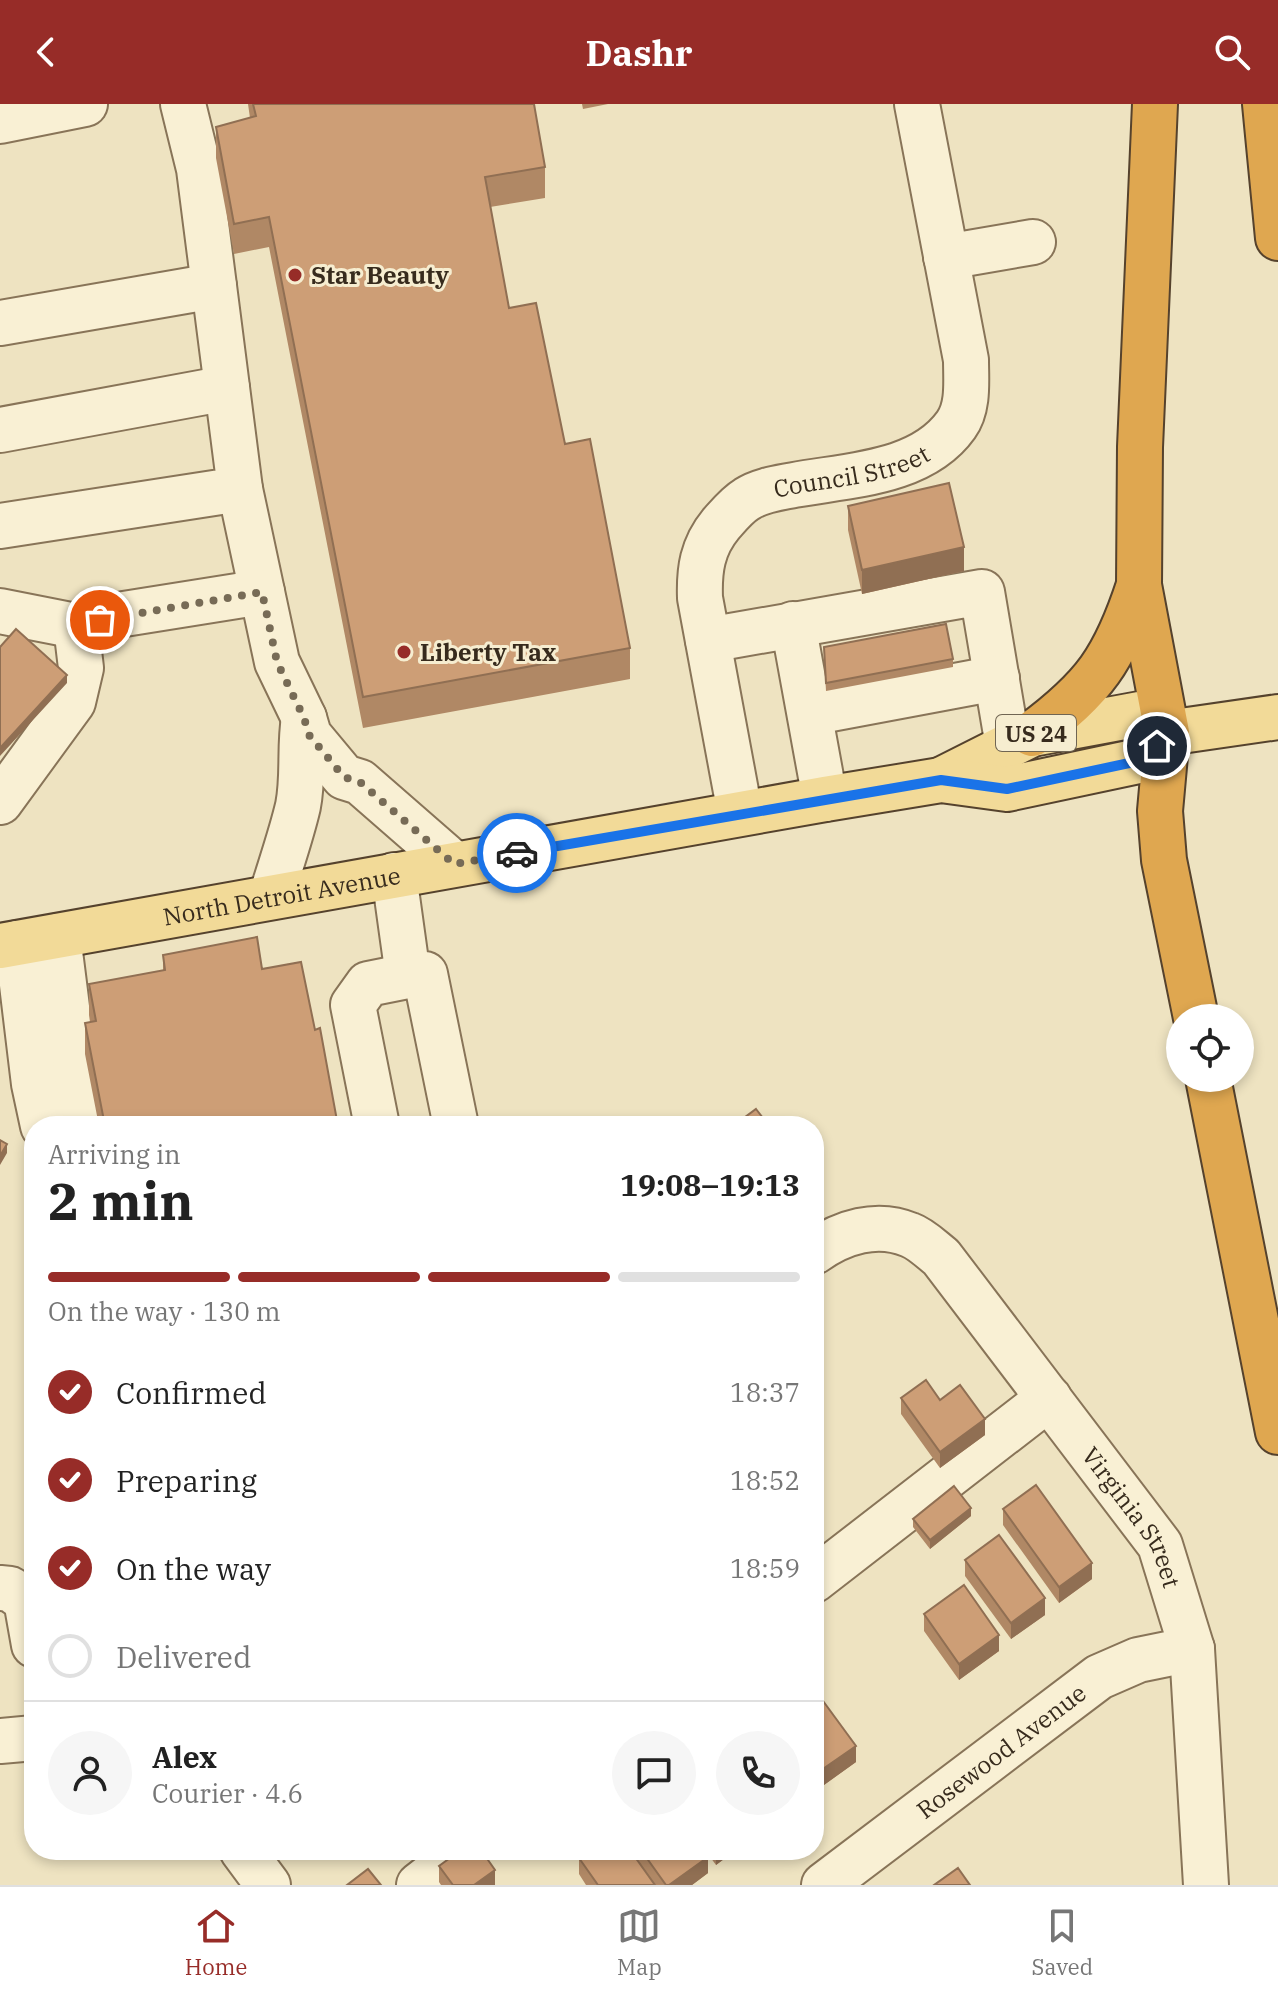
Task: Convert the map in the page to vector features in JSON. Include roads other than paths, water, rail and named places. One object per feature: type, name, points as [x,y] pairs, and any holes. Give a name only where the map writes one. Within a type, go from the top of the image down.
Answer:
[{"type":"highway","points":[[1155,104],[1140,432],[1139,585],[1167,733],[1160,811],[1164,860],[1193,1004]]},
{"type":"highway","points":[[1265,104],[1278,238]]},
{"type":"highway","points":[[1020,740],[1064,710],[1099,673],[1125,627],[1139,585]]},
{"type":"highway","points":[[1211,1092],[1278,1432]]},
{"type":"main road","name":"North Detroit Avenue","points":[[25,941],[941,780],[1007,789],[1148,759],[1167,733],[1140,714],[1020,740],[941,780]]},
{"type":"main road","points":[[1167,733],[1278,717]]},
{"type":"street","points":[[0,121],[85,104]]},
{"type":"street","points":[[183,104],[199,169],[240,489],[277,662],[304,718],[300,741],[302,772],[298,806],[271,897]]},
{"type":"street","name":"Council Street","points":[[740,813],[708,640],[699,574],[704,551],[715,532],[748,498],[772,489],[905,463],[940,440],[957,424],[966,399],[966,360],[917,106]]},
{"type":"street","points":[[946,257],[1033,242]]},
{"type":"street","points":[[0,323],[214,286]]},
{"type":"street","points":[[0,430],[227,388]]},
{"type":"street","points":[[0,526],[240,489]]},
{"type":"street","points":[[0,611],[76,626],[124,614],[262,592]]},
{"type":"street","points":[[708,640],[793,624],[862,662],[917,652],[982,592],[997,678],[1020,740]]},
{"type":"street","points":[[793,624],[825,799]]},
{"type":"street","points":[[0,802],[73,702],[81,668],[76,626]]},
{"type":"street","points":[[810,713],[862,662],[917,652],[997,678]]},
{"type":"street","points":[[304,718],[318,723],[357,765],[360,782],[454,864]]},
{"type":"street","points":[[394,875],[408,976]]},
{"type":"street","points":[[25,941],[34,1084],[41,1116]]},
{"type":"street","points":[[25,941],[79,1116]]},
{"type":"street","points":[[375,1116],[353,1005],[368,984],[425,974],[454,1116]]},
{"type":"street","name":"Virginia Street","points":[[824,1246],[850,1231],[890,1229],[912,1235],[941,1257],[1160,1545],[1192,1649],[1206,1885]]},
{"type":"street","points":[[824,1572],[1049,1398]]},
{"type":"street","points":[[0,1569],[24,1569]]},
{"type":"street","points":[[0,1588],[10,1589],[24,1599]]},
{"type":"street","name":"Rosewood Avenue","points":[[824,1885],[1099,1677],[1138,1660],[1192,1649]]},
{"type":"street","points":[[0,1741],[24,1739]]},
{"type":"street","points":[[249,1860],[268,1885]]},
{"type":"street","points":[[419,1885],[451,1860]]},
{"type":"place","name":"Star Beauty","points":[[295,275]]},
{"type":"place","name":"Liberty Tax","points":[[404,652]]}]
